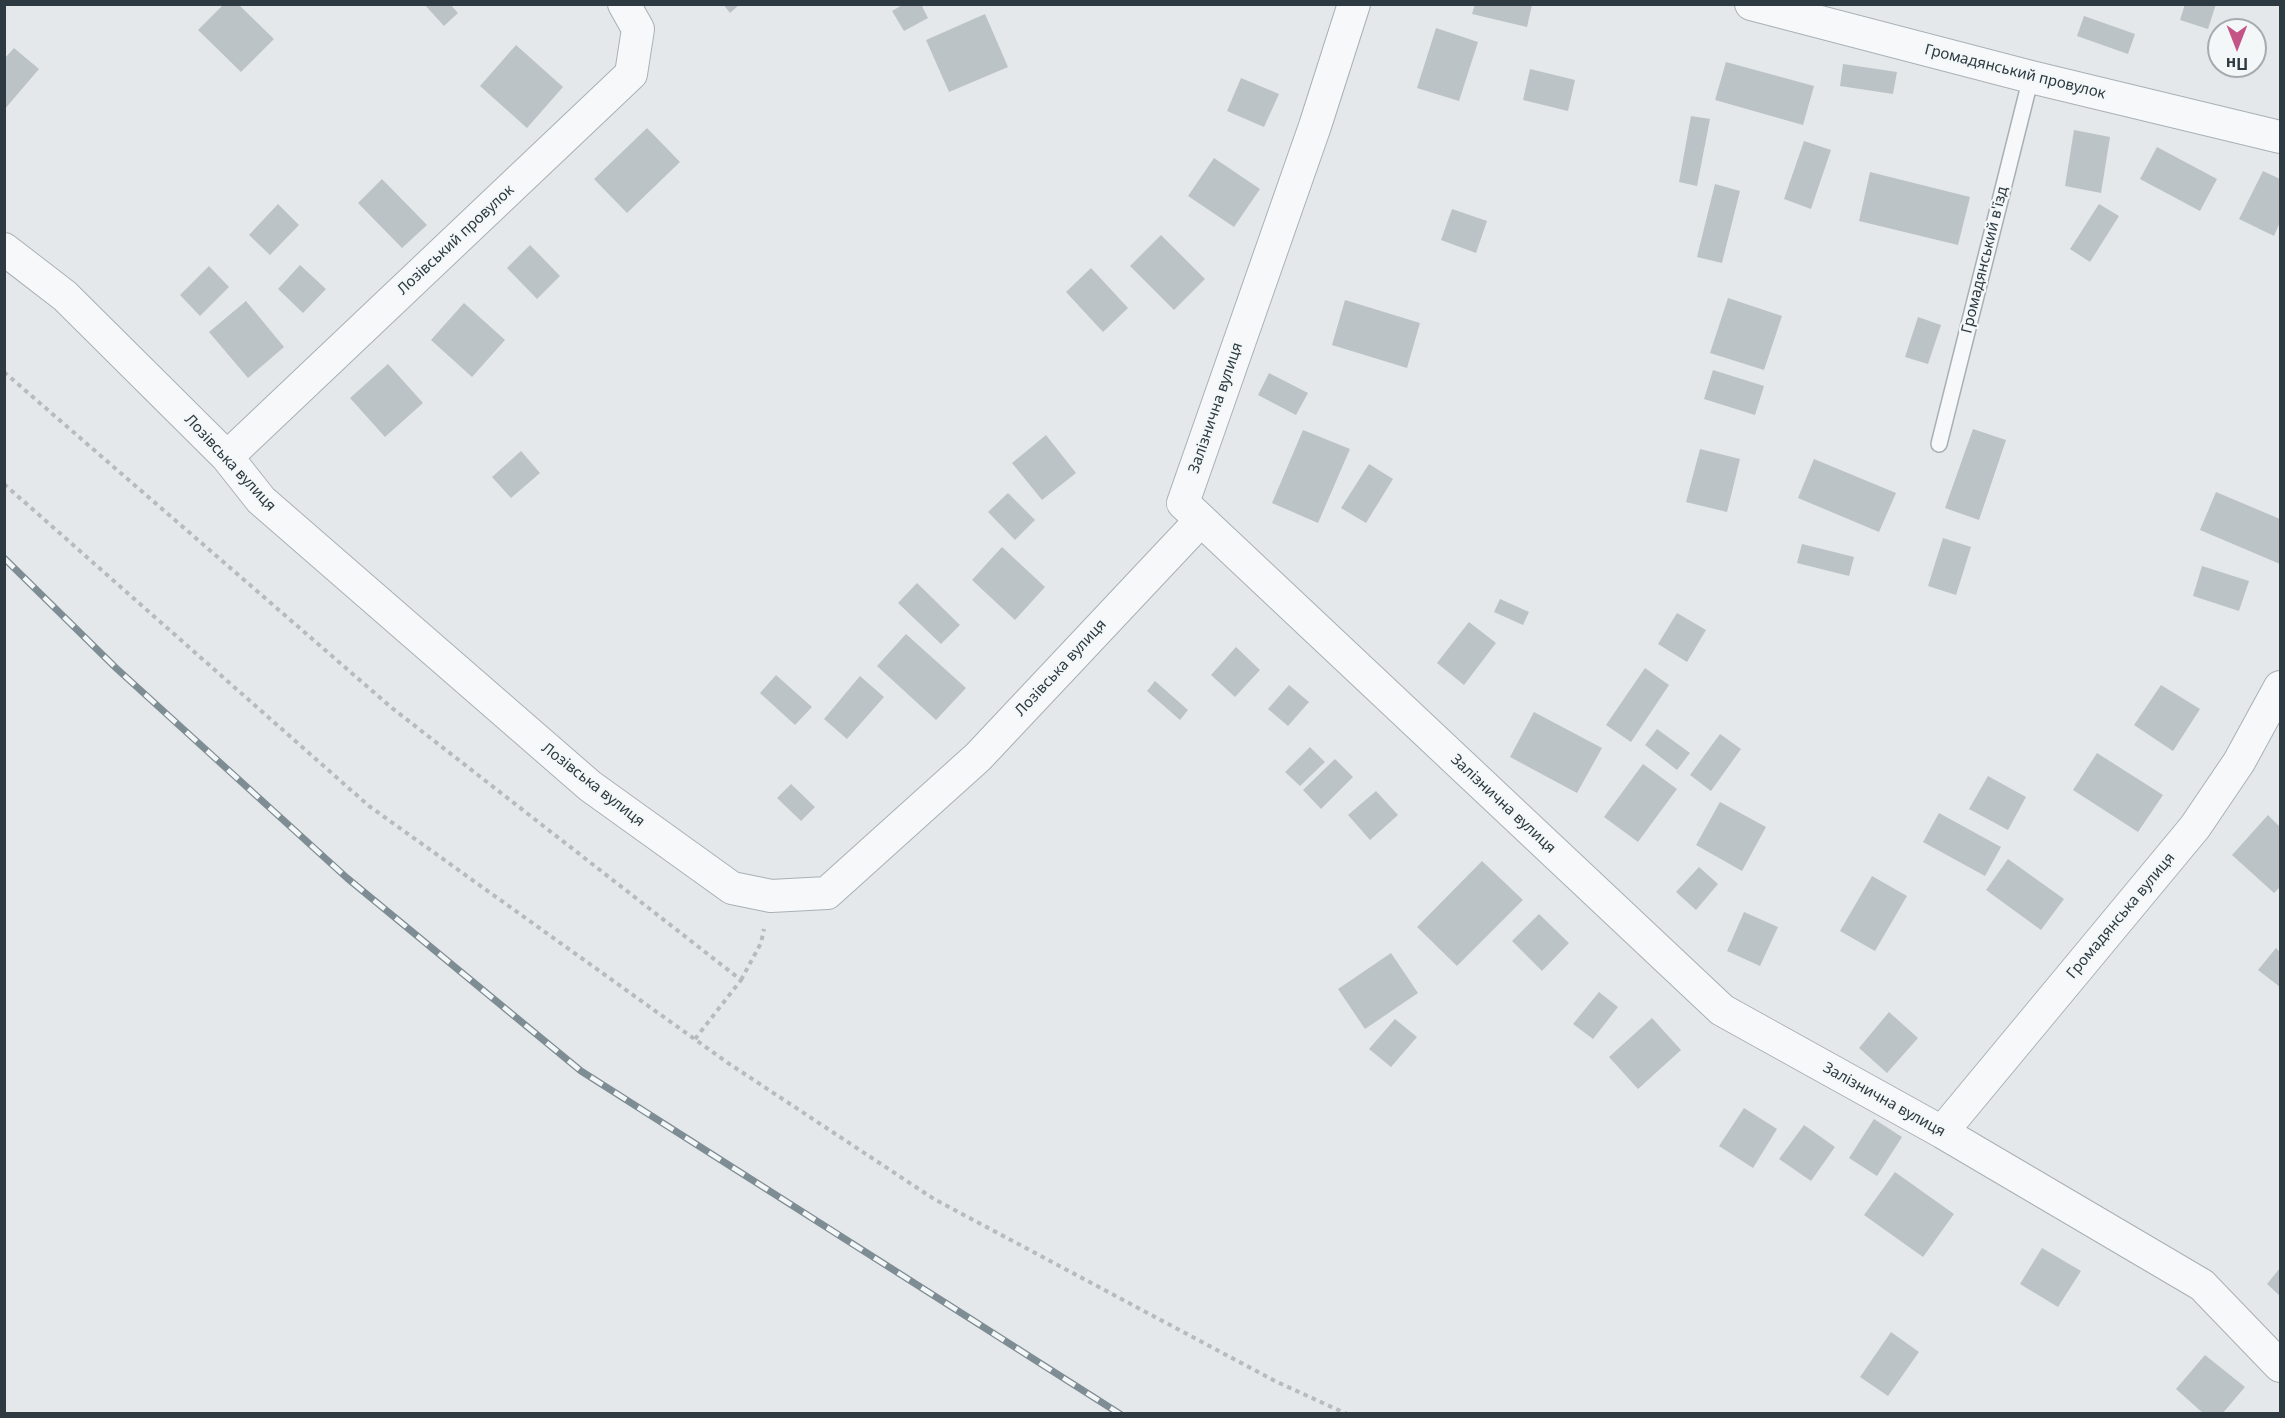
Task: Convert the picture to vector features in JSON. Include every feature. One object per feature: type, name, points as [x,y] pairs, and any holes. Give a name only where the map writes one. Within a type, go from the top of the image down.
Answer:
[{"type":"street","name":"Лозівський провулок","points":[[227,457],[631,74],[638,29],[624,4]]},
{"type":"street","name":"Залізнична вулиця","points":[[1354,4],[1315,126],[1183,503],[1722,1011],[1942,1132],[2202,1285],[2280,1366]]},
{"type":"street","name":"Громадянський провулок","points":[[1751,4],[2031,77],[2280,137]]},
{"type":"street","name":"Лозівська вулиця","points":[[4,249],[65,296],[227,457],[261,500],[590,786],[732,888],[771,896],[827,893],[978,757],[1201,520]]},
{"type":"street","name":"Громадянська вулиця","points":[[1942,1132],[2195,827],[2239,762],[2280,687]]},
{"type":"lane","name":"Громадянський в'їзд","points":[[1939,444],[2031,77]]},
{"type":"path","points":[[4,372],[392,708],[741,980]]},
{"type":"path","points":[[4,484],[369,806],[695,1040],[934,1199],[1275,1381],[1347,1413]]},
{"type":"path","points":[[695,1040],[741,980],[761,943],[771,896]]},
{"type":"building","points":[[224,4],[238,4],[274,39],[241,72],[198,30]]},
{"type":"building","points":[[424,4],[450,4],[458,13],[444,26]]},
{"type":"building","points":[[723,4],[740,4],[730,13]]},
{"type":"building","points":[[904,4],[921,4],[928,18],[904,31],[892,11]]},
{"type":"building","points":[[1475,4],[1532,5],[1527,27],[1472,14]]},
{"type":"building","points":[[2185,4],[2216,4],[2212,18],[2207,18],[2207,29],[2180,20]]},
{"type":"building","points":[[985,14],[1008,67],[949,92],[926,40]]},
{"type":"building","points":[[2084,16],[2135,34],[2128,54],[2077,36]]},
{"type":"building","points":[[1436,28],[1478,42],[1459,101],[1417,88]]},
{"type":"building","points":[[516,45],[563,87],[527,128],[480,86]]},
{"type":"building","points":[[14,48],[39,69],[4,110],[4,59]]},
{"type":"building","points":[[1726,62],[1814,86],[1803,125],[1715,100]]},
{"type":"building","points":[[1843,64],[1897,72],[1893,94],[1840,86]]},
{"type":"building","points":[[1530,69],[1575,80],[1568,111],[1523,100]]},
{"type":"building","points":[[1241,78],[1279,94],[1264,127],[1227,111]]},
{"type":"building","points":[[1691,116],[1710,119],[1697,186],[1679,182]]},
{"type":"building","points":[[647,128],[680,162],[627,213],[594,179]]},
{"type":"building","points":[[2074,130],[2110,137],[2101,193],[2065,186]]},
{"type":"building","points":[[1804,141],[1831,150],[1811,209],[1784,199]]},
{"type":"building","points":[[2157,147],[2217,179],[2200,211],[2140,179]]},
{"type":"building","points":[[1214,158],[1260,189],[1234,227],[1188,196]]},
{"type":"building","points":[[2263,171],[2280,179],[2280,222],[2274,236],[2239,219]]},
{"type":"building","points":[[1870,172],[1970,197],[1958,245],[1859,221]]},
{"type":"building","points":[[382,179],[427,225],[402,248],[358,203]]},
{"type":"building","points":[[1715,184],[1740,191],[1722,263],[1697,257]]},
{"type":"building","points":[[278,204],[299,225],[270,255],[249,235]]},
{"type":"building","points":[[2099,204],[2119,216],[2090,262],[2070,249]]},
{"type":"building","points":[[1452,209],[1487,221],[1476,253],[1441,240]]},
{"type":"building","points":[[1161,235],[1205,279],[1174,310],[1130,266]]},
{"type":"building","points":[[530,245],[560,276],[537,299],[507,268]]},
{"type":"building","points":[[300,265],[326,289],[303,313],[278,289]]},
{"type":"building","points":[[209,266],[229,287],[200,316],[180,295]]},
{"type":"building","points":[[1091,268],[1128,308],[1103,332],[1066,292]]},
{"type":"building","points":[[1728,298],[1782,316],[1764,370],[1710,353]]},
{"type":"building","points":[[1345,300],[1420,323],[1407,368],[1332,345]]},
{"type":"building","points":[[246,301],[284,347],[248,378],[209,332]]},
{"type":"building","points":[[464,303],[505,340],[472,377],[431,340]]},
{"type":"building","points":[[1918,317],[1941,325],[1928,364],[1905,357]]},
{"type":"building","points":[[388,364],[423,403],[385,437],[350,398]]},
{"type":"building","points":[[1713,370],[1764,386],[1755,415],[1704,399]]},
{"type":"building","points":[[1269,373],[1308,393],[1296,415],[1258,395]]},
{"type":"building","points":[[1973,429],[2006,440],[1979,520],[1945,508]]},
{"type":"building","points":[[1303,430],[1350,449],[1318,523],[1272,503]]},
{"type":"building","points":[[1046,435],[1076,473],[1042,500],[1012,463]]},
{"type":"building","points":[[1700,449],[1740,459],[1727,512],[1686,502]]},
{"type":"building","points":[[521,451],[540,473],[511,498],[492,477]]},
{"type":"building","points":[[1814,459],[1896,493],[1879,532],[1798,498]]},
{"type":"building","points":[[1369,464],[1393,479],[1366,523],[1341,508]]},
{"type":"building","points":[[2216,492],[2280,519],[2280,564],[2200,530]]},
{"type":"building","points":[[1008,493],[1035,520],[1015,540],[988,512]]},
{"type":"building","points":[[1943,538],[1971,547],[1956,595],[1928,586]]},
{"type":"building","points":[[1802,544],[1854,557],[1849,576],[1797,563]]},
{"type":"building","points":[[1002,547],[1045,587],[1015,620],[972,580]]},
{"type":"building","points":[[2202,566],[2249,581],[2239,611],[2193,596]]},
{"type":"building","points":[[917,583],[960,625],[941,644],[898,603]]},
{"type":"building","points":[[1500,599],[1529,612],[1523,625],[1494,612]]},
{"type":"building","points":[[1677,613],[1706,630],[1687,662],[1658,644]]},
{"type":"building","points":[[1469,622],[1496,643],[1464,685],[1437,663]]},
{"type":"building","points":[[906,634],[966,688],[936,720],[877,666]]},
{"type":"building","points":[[1236,647],[1260,670],[1235,697],[1211,675]]},
{"type":"building","points":[[1645,668],[1669,685],[1631,742],[1606,725]]},
{"type":"building","points":[[776,675],[812,707],[795,725],[760,693]]},
{"type":"building","points":[[860,676],[884,697],[847,739],[824,719]]},
{"type":"building","points":[[1155,681],[1188,710],[1180,720],[1147,691]]},
{"type":"building","points":[[1289,685],[1309,702],[1288,726],[1268,709]]},
{"type":"building","points":[[2161,685],[2200,709],[2173,751],[2134,725]]},
{"type":"building","points":[[1534,712],[1602,748],[1577,793],[1510,757]]},
{"type":"building","points":[[1657,729],[1690,753],[1677,770],[1645,745]]},
{"type":"building","points":[[1720,734],[1741,749],[1711,791],[1690,775]]},
{"type":"building","points":[[1310,747],[1325,762],[1300,786],[1285,772]]},
{"type":"building","points":[[2097,753],[2163,795],[2138,832],[2073,790]]},
{"type":"building","points":[[1335,759],[1353,777],[1321,809],[1303,790]]},
{"type":"building","points":[[1643,764],[1677,789],[1638,842],[1604,817]]},
{"type":"building","points":[[1988,776],[2026,797],[2008,830],[1969,809]]},
{"type":"building","points":[[791,784],[815,807],[801,821],[777,798]]},
{"type":"building","points":[[1376,791],[1398,815],[1370,840],[1348,815]]},
{"type":"building","points":[[1720,802],[1766,827],[1742,871],[1696,845]]},
{"type":"building","points":[[1939,813],[2001,847],[1985,876],[1923,842]]},
{"type":"building","points":[[2268,815],[2280,827],[2280,887],[2274,893],[2232,855]]},
{"type":"building","points":[[2008,859],[2064,899],[2041,930],[1986,890]]},
{"type":"building","points":[[1482,861],[1523,900],[1457,966],[1417,927]]},
{"type":"building","points":[[1699,867],[1718,884],[1696,910],[1676,892]]},
{"type":"building","points":[[1872,876],[1907,896],[1875,951],[1840,931]]},
{"type":"building","points":[[1744,912],[1778,927],[1760,966],[1727,951]]},
{"type":"building","points":[[1539,914],[1569,943],[1542,971],[1512,941]]},
{"type":"building","points":[[2276,948],[2280,952],[2280,987],[2258,970]]},
{"type":"building","points":[[1391,953],[1418,993],[1365,1029],[1338,989]]},
{"type":"building","points":[[1599,992],[1618,1007],[1593,1039],[1573,1024]]},
{"type":"building","points":[[1889,1012],[1918,1038],[1887,1073],[1859,1048]]},
{"type":"building","points":[[1652,1018],[1681,1050],[1638,1089],[1609,1057]]},
{"type":"building","points":[[1395,1019],[1417,1037],[1391,1067],[1369,1049]]},
{"type":"building","points":[[1744,1108],[1777,1129],[1753,1168],[1719,1146]]},
{"type":"building","points":[[1874,1119],[1902,1137],[1877,1176],[1849,1158]]},
{"type":"building","points":[[1804,1125],[1835,1147],[1811,1181],[1779,1159]]},
{"type":"building","points":[[1895,1172],[1954,1214],[1923,1257],[1864,1215]]},
{"type":"building","points":[[2042,1248],[2081,1271],[2058,1307],[2020,1284]]},
{"type":"building","points":[[2280,1268],[2280,1296],[2267,1284]]},
{"type":"building","points":[[1891,1332],[1919,1352],[1888,1396],[1860,1377]]},
{"type":"building","points":[[2205,1355],[2245,1387],[2222,1414],[2204,1414],[2176,1389]]},
{"type":"railway","points":[[4,558],[116,668],[347,878],[581,1071],[1120,1414]]}]
